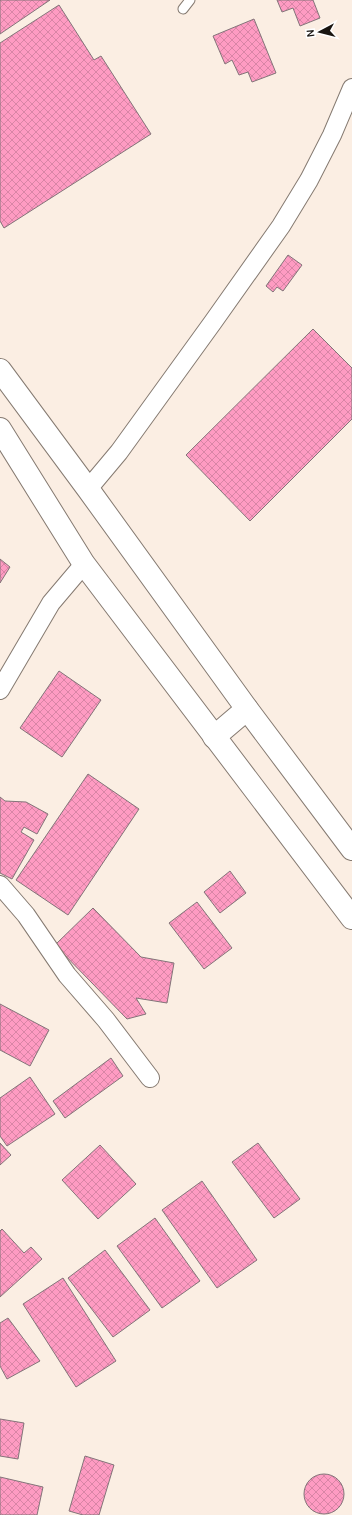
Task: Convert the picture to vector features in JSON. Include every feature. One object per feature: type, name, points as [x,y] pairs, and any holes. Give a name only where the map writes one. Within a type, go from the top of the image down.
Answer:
[{"type":"main road","points":[[0,370],[247,709],[352,848]]},
{"type":"main road","points":[[0,429],[84,564],[352,918]]},
{"type":"main road","points":[[214,737],[247,709]]},
{"type":"street","points":[[88,489],[128,440],[281,226],[309,180],[332,135],[352,88]]},
{"type":"street","points":[[0,690],[51,603],[84,564]]},
{"type":"street","points":[[0,886],[26,915],[67,975],[106,1020],[150,1078]]},
{"type":"lane","points":[[183,9],[190,0]]},
{"type":"building","points":[[0,0],[50,0],[0,34]]},
{"type":"building","points":[[277,0],[313,0],[320,18],[300,26],[293,8],[282,12]]},
{"type":"building","points":[[59,5],[94,60],[101,56],[151,134],[4,228],[0,221],[0,43]]},
{"type":"building","points":[[254,19],[276,73],[252,82],[248,72],[239,75],[232,60],[225,64],[213,36]]},
{"type":"building","points":[[288,255],[302,265],[283,291],[277,287],[273,292],[266,286]]},
{"type":"building","points":[[313,329],[352,368],[352,419],[250,521],[186,455]]},
{"type":"building","points":[[0,559],[10,567],[0,583]]},
{"type":"building","points":[[59,671],[101,700],[62,757],[20,728]]},
{"type":"building","points":[[88,774],[139,809],[68,915],[16,880]]},
{"type":"building","points":[[0,797],[5,801],[26,802],[48,814],[37,834],[24,827],[21,832],[34,840],[12,879],[0,873]]},
{"type":"building","points":[[230,871],[246,893],[220,913],[204,892]]},
{"type":"building","points":[[197,902],[232,948],[204,969],[169,923]]},
{"type":"building","points":[[93,908],[141,957],[174,963],[167,1003],[136,998],[146,1014],[127,1019],[55,945]]},
{"type":"building","points":[[0,1004],[49,1030],[30,1066],[0,1050]]},
{"type":"building","points":[[111,1058],[123,1076],[65,1118],[53,1101]]},
{"type":"building","points":[[30,1077],[55,1114],[7,1146],[0,1136],[0,1098]]},
{"type":"building","points":[[0,1143],[11,1155],[0,1165]]},
{"type":"building","points":[[258,1143],[300,1199],[274,1218],[232,1162]]},
{"type":"building","points":[[100,1145],[136,1184],[98,1219],[62,1180]]},
{"type":"building","points":[[202,1181],[257,1260],[217,1288],[162,1210]]},
{"type":"building","points":[[155,1218],[200,1281],[162,1308],[117,1246]]},
{"type":"building","points":[[2,1229],[24,1253],[31,1247],[42,1259],[0,1297],[0,1231]]},
{"type":"building","points":[[105,1250],[150,1310],[113,1337],[68,1278]]},
{"type":"building","points":[[63,1278],[116,1361],[76,1387],[23,1304]]},
{"type":"building","points":[[8,1318],[40,1361],[7,1379],[0,1366],[0,1323]]},
{"type":"building","points":[[0,1419],[24,1423],[18,1459],[0,1456]]},
{"type":"building","points":[[85,1456],[114,1465],[99,1515],[83,1515],[69,1511]]},
{"type":"building","points":[[328,1474],[335,1477],[341,1483],[344,1494],[343,1502],[335,1511],[328,1514],[320,1514],[313,1511],[305,1502],[304,1490],[307,1483],[316,1475]]},
{"type":"building","points":[[0,1477],[43,1487],[37,1515],[0,1515]]}]
